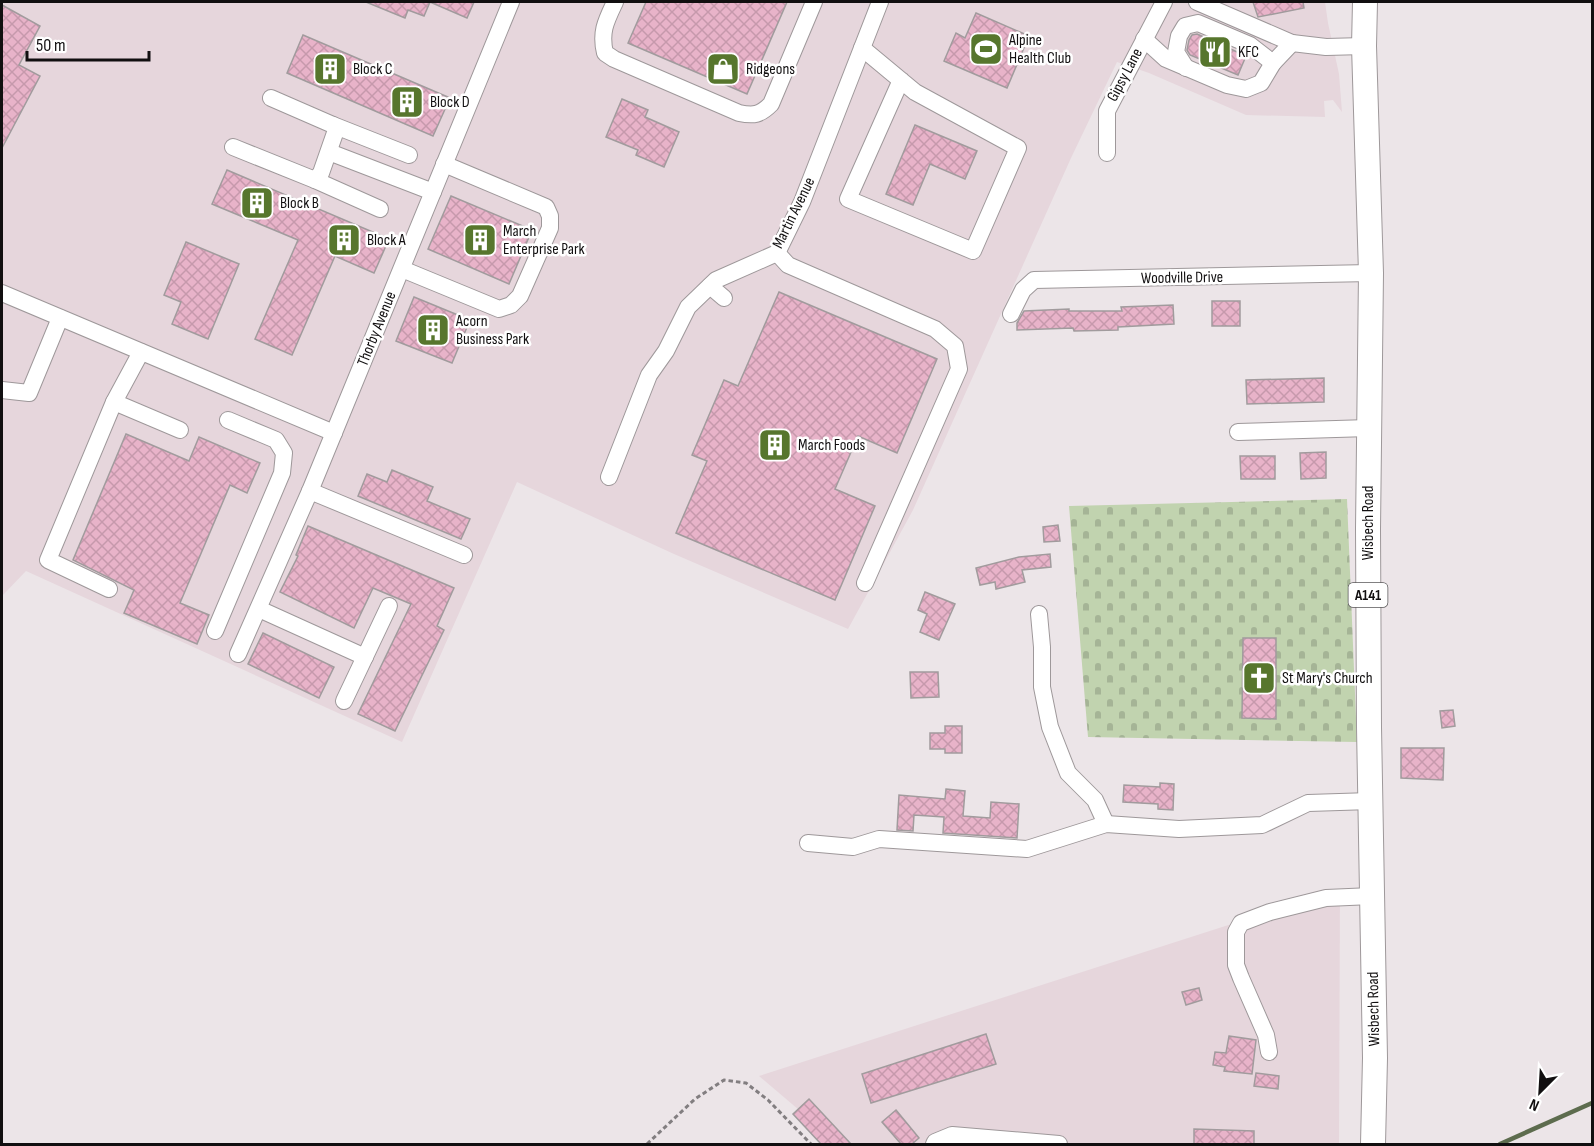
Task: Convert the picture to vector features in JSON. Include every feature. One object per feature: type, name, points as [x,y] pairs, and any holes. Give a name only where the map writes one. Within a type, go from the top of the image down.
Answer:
[{"type":"highway","name":"A141","points":[[1364,46],[1365,2]]},
{"type":"highway","name":"Wisbech Road","points":[[1364,46],[1371,273],[1368,529],[1375,1058],[1372,1144]]},
{"type":"street","name":"Thorby Avenue","points":[[238,654],[310,491],[511,2]]},
{"type":"street","points":[[615,2],[604,26],[602,41],[606,53],[614,59],[739,113],[750,115],[762,113],[771,104],[814,2]]},
{"type":"street","name":"Martin Avenue","points":[[609,477],[649,375],[666,351],[688,307],[716,280],[777,253],[802,202],[880,2]]},
{"type":"street","name":"Gipsy Lane","points":[[1107,153],[1107,111],[1164,2]]},
{"type":"street","points":[[1197,2],[1292,43],[1326,47],[1364,46]]},
{"type":"street","points":[[1186,68],[1176,52],[1179,36],[1185,26],[1197,22],[1250,45],[1273,63]]},
{"type":"street","points":[[1144,39],[1166,59],[1227,85],[1246,89],[1262,83],[1273,63],[1292,43]]},
{"type":"street","points":[[862,48],[901,80],[915,92],[1018,148],[973,251],[848,199],[901,80]]},
{"type":"street","points":[[271,98],[409,155]]},
{"type":"street","points":[[315,180],[321,173],[329,152],[336,130],[333,125]]},
{"type":"street","points":[[234,147],[380,209]]},
{"type":"street","points":[[329,152],[433,192]]},
{"type":"street","points":[[402,269],[499,309],[511,305],[520,296],[549,228],[550,216],[546,207],[444,164]]},
{"type":"street","points":[[777,253],[788,266],[935,329],[955,346],[959,369],[865,583]]},
{"type":"street","name":"Woodville Drive","points":[[1011,315],[1023,290],[1034,280],[1371,273]]},
{"type":"street","points":[[710,286],[724,298]]},
{"type":"street","points":[[2,293],[334,433]]},
{"type":"street","points":[[2,390],[29,393],[60,318]]},
{"type":"street","points":[[109,589],[48,560],[114,402],[141,352]]},
{"type":"street","points":[[114,402],[180,430]]},
{"type":"street","points":[[259,433],[271,407]]},
{"type":"street","points":[[215,631],[282,473],[284,453],[276,440],[228,420]]},
{"type":"street","points":[[1238,432],[1369,428]]},
{"type":"street","points":[[310,491],[464,555]]},
{"type":"street","points":[[344,701],[389,606]]},
{"type":"street","points":[[259,609],[365,657]]},
{"type":"street","points":[[1039,614],[1042,687],[1050,727],[1068,773],[1095,800],[1106,824]]},
{"type":"street","points":[[808,843],[853,848],[879,839],[1027,849],[1106,824],[1179,829],[1262,825],[1308,803],[1371,801]]},
{"type":"street","points":[[1269,1052],[1266,1035],[1236,965],[1236,932],[1241,923],[1270,912],[1326,898],[1372,896]]},
{"type":"street","points":[[933,1144],[952,1135],[1059,1144]]},
{"type":"path","points":[[647,1144],[695,1099],[724,1080],[746,1083],[768,1100],[811,1144]]},
{"type":"shaded area","points":[[2,2],[1325,2],[1339,74],[1342,112],[1333,100],[1324,101],[1325,117],[1246,115],[1149,73],[1117,62],[1071,158],[913,510],[848,629],[674,554],[517,482],[402,742],[26,571],[2,596]]},
{"type":"shaded area","points":[[1340,889],[1339,1144],[839,1144],[759,1076]]},
{"type":"green space","points":[[1347,499],[1357,742],[1088,737],[1069,506]]},
{"type":"building","points":[[366,2],[430,2],[424,16],[408,10],[405,18]]},
{"type":"building","points":[[430,2],[474,2],[467,18]]},
{"type":"building","name":"Ridgeons","points":[[646,2],[787,2],[747,94],[628,43]]},
{"type":"building","points":[[1253,2],[1303,2],[1304,8],[1258,17]]},
{"type":"building","points":[[2,5],[40,26],[19,65],[40,76],[2,148]]},
{"type":"building","name":"Alpine Health Club","points":[[976,13],[1029,36],[1007,88],[944,61],[956,33],[965,38]]},
{"type":"building","name":"KFC","points":[[1197,34],[1246,56],[1238,75],[1190,55],[1187,50],[1189,40],[1192,35]]},
{"type":"building","points":[[303,35],[450,98],[433,136],[287,73]]},
{"type":"building","points":[[622,99],[648,110],[645,117],[679,132],[664,167],[636,155],[638,150],[606,137]]},
{"type":"building","points":[[915,125],[977,151],[965,179],[930,164],[913,205],[886,194]]},
{"type":"building","points":[[227,170],[389,239],[374,273],[335,256],[292,355],[255,339],[298,240],[212,204]]},
{"type":"building","name":"March Enterprise Park","points":[[451,196],[532,230],[509,284],[428,249]]},
{"type":"building","points":[[186,242],[239,264],[208,339],[172,324],[181,302],[164,295]]},
{"type":"building","name":"March Foods","points":[[779,292],[937,359],[897,453],[858,436],[835,489],[875,506],[835,600],[676,533],[707,461],[692,455],[724,380],[738,386]]},
{"type":"building","name":"Acorn Business Park","points":[[414,297],[470,320],[452,363],[396,341]]},
{"type":"building","points":[[1212,301],[1240,301],[1240,326],[1212,326]]},
{"type":"building","points":[[1173,305],[1174,324],[1118,327],[1118,330],[1074,331],[1073,328],[1017,330],[1017,323],[1024,311],[1069,309],[1069,311],[1122,311],[1121,307]]},
{"type":"building","points":[[1324,378],[1324,402],[1247,404],[1246,380]]},
{"type":"building","points":[[126,434],[189,461],[199,437],[260,463],[247,493],[230,485],[180,603],[209,615],[197,644],[124,613],[134,590],[73,560]]},
{"type":"building","points":[[1326,452],[1326,478],[1301,479],[1300,453]]},
{"type":"building","points":[[1240,456],[1275,456],[1275,479],[1241,479]]},
{"type":"building","points":[[392,470],[433,487],[427,501],[470,519],[461,539],[358,496],[367,474],[387,482]]},
{"type":"building","points":[[1058,525],[1060,541],[1044,542],[1043,527]]},
{"type":"building","points":[[308,526],[454,588],[437,626],[444,630],[395,731],[358,714],[411,604],[373,588],[354,628],[280,592],[298,556],[296,555]]},
{"type":"building","points":[[1050,554],[1051,567],[1022,570],[1025,582],[996,589],[995,582],[980,585],[976,568],[1019,557]]},
{"type":"building","points":[[925,592],[955,604],[939,640],[920,632],[927,614],[918,610]]},
{"type":"building","points":[[263,633],[334,667],[319,698],[248,664]]},
{"type":"building","name":"St Mary's Church","points":[[1243,638],[1276,638],[1276,719],[1242,718]]},
{"type":"building","points":[[910,672],[938,672],[939,697],[911,698]]},
{"type":"building","points":[[1453,710],[1455,726],[1442,728],[1440,711]]},
{"type":"building","points":[[945,726],[962,726],[962,753],[945,753],[945,749],[930,749],[930,733],[945,733]]},
{"type":"building","points":[[1401,748],[1444,748],[1443,780],[1401,778]]},
{"type":"building","points":[[1160,783],[1174,784],[1173,810],[1158,809],[1158,804],[1123,802],[1124,785],[1160,787]]},
{"type":"building","points":[[946,789],[965,791],[963,816],[990,818],[991,802],[1019,804],[1017,838],[943,833],[944,817],[914,815],[913,831],[897,830],[899,795],[945,799]]},
{"type":"building","points":[[1199,988],[1202,1000],[1186,1005],[1182,992]]},
{"type":"building","points":[[986,1034],[996,1064],[871,1103],[862,1074]]},
{"type":"building","points":[[1229,1036],[1256,1040],[1252,1074],[1224,1071],[1225,1067],[1213,1065],[1215,1052],[1226,1053]]},
{"type":"building","points":[[1256,1073],[1279,1076],[1278,1089],[1254,1086]]},
{"type":"building","points":[[809,1099],[851,1144],[821,1144],[793,1114]]},
{"type":"building","points":[[896,1110],[919,1138],[912,1144],[901,1144],[882,1122]]},
{"type":"building","points":[[1194,1129],[1254,1131],[1254,1144],[1194,1144]]},
{"type":"waterway","points":[[1500,1144],[1592,1103]]},
{"type":"place","name":"Alpine Health Club","points":[[986,49]]},
{"type":"place","name":"KFC","points":[[1215,52]]},
{"type":"place","name":"Block C","points":[[330,69]]},
{"type":"place","name":"Ridgeons","points":[[723,69]]},
{"type":"place","name":"Block D","points":[[407,102]]},
{"type":"place","name":"Block B","points":[[257,203]]},
{"type":"place","name":"Block A","points":[[344,240]]},
{"type":"place","name":"March Enterprise Park","points":[[480,240]]},
{"type":"place","name":"Acorn Business Park","points":[[433,330]]},
{"type":"place","name":"March Foods","points":[[775,445]]},
{"type":"place","name":"St Mary's Church","points":[[1259,678]]}]
